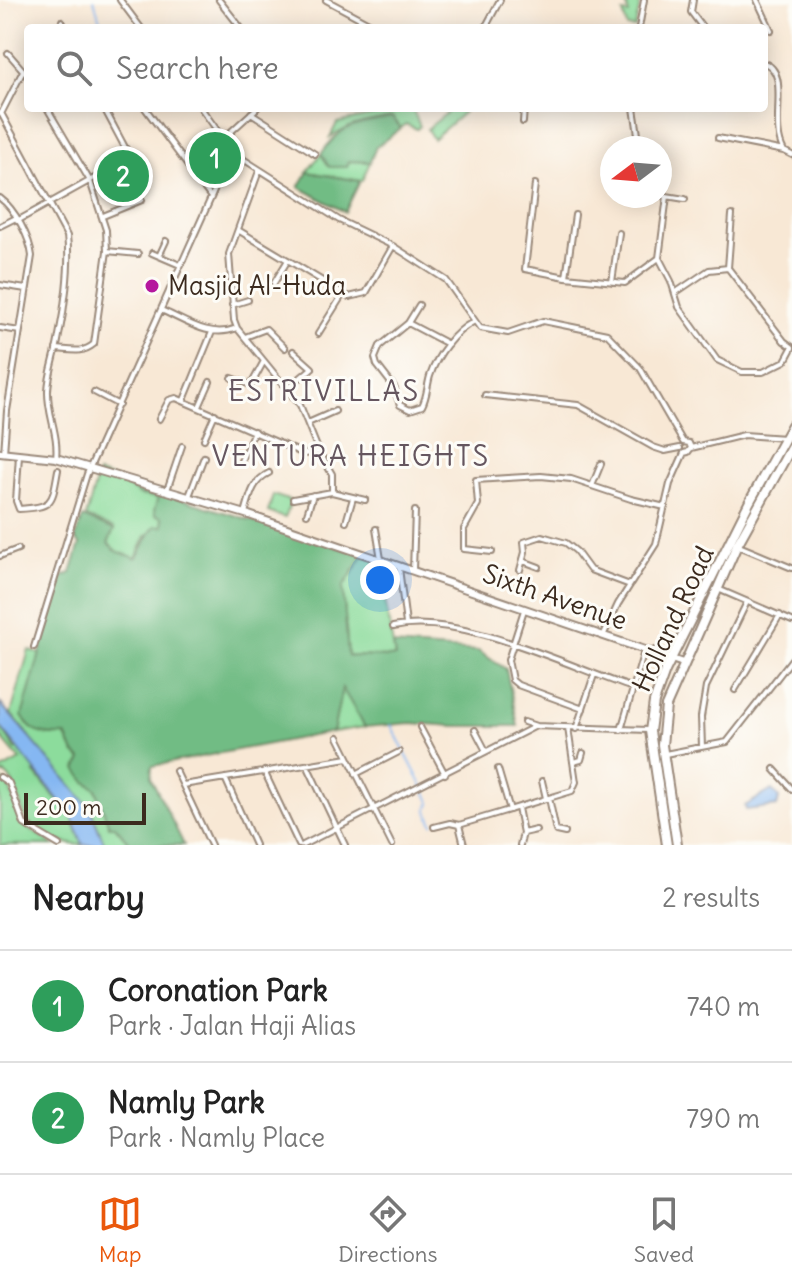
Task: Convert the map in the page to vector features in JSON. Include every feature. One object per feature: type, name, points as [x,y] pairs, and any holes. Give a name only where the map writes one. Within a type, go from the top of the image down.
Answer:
[{"type":"main road","name":"Holland Road","points":[[670,843],[650,731],[654,702],[665,671],[734,544],[789,462],[792,425]]},
{"type":"main road","name":"Holland Road","points":[[670,843],[663,721],[683,663],[718,589],[750,501],[788,445]]},
{"type":"main road","name":"Sixth Avenue","points":[[2,452],[56,458],[245,513],[683,663]]},
{"type":"main road","points":[[655,652],[663,660],[665,671]]},
{"type":"main road","points":[[656,773],[658,761],[663,755]]},
{"type":"street","points":[[120,0],[138,24]]},
{"type":"street","points":[[219,0],[238,24]]},
{"type":"street","points":[[326,0],[371,24]]},
{"type":"street","points":[[487,24],[500,0]]},
{"type":"street","points":[[640,24],[644,0]]},
{"type":"street","points":[[693,0],[691,12],[700,24]]},
{"type":"street","points":[[757,0],[771,30]]},
{"type":"street","points":[[8,53],[23,71],[1,113],[51,203],[67,236],[70,251],[48,390],[57,437],[56,458]]},
{"type":"street","points":[[768,65],[777,68],[784,78],[778,126],[779,143],[784,151]]},
{"type":"street","points":[[49,112],[90,181],[103,216],[107,251],[94,344],[77,352],[56,349]]},
{"type":"street","points":[[0,226],[51,203],[127,160],[129,155],[106,112]]},
{"type":"street","points":[[148,112],[210,196]]},
{"type":"street","points":[[204,112],[232,151],[259,171],[339,220],[393,246],[446,280],[480,328],[504,333],[543,321],[607,334],[640,368],[683,442],[682,450],[670,484],[656,544],[604,634]]},
{"type":"street","points":[[224,138],[252,112]]},
{"type":"street","points":[[257,112],[315,154]]},
{"type":"street","points":[[523,122],[524,112]]},
{"type":"street","points":[[635,112],[638,136]]},
{"type":"street","points":[[718,138],[792,155]]},
{"type":"street","points":[[34,647],[91,467],[232,151]]},
{"type":"street","points":[[259,171],[229,254],[232,305],[237,328],[300,405],[319,452],[332,474],[332,492]]},
{"type":"street","points":[[535,184],[526,270],[628,282],[659,258]]},
{"type":"street","points":[[672,197],[685,199]]},
{"type":"street","points":[[0,198],[16,219],[32,252],[2,452]]},
{"type":"street","points":[[103,216],[142,200]]},
{"type":"street","points":[[665,208],[659,258],[682,312],[717,360],[742,372],[763,372],[780,365],[792,347],[784,341],[728,268],[732,215]]},
{"type":"street","points":[[566,277],[575,215]]},
{"type":"street","points":[[237,229],[352,297],[366,293],[393,246]]},
{"type":"street","points":[[612,282],[619,233]]},
{"type":"street","points":[[159,256],[166,241]]},
{"type":"street","points":[[107,251],[138,254]]},
{"type":"street","points":[[152,253],[180,265]]},
{"type":"street","points":[[274,283],[288,260]]},
{"type":"street","points":[[675,293],[709,270],[728,268]]},
{"type":"street","points":[[0,285],[26,289]]},
{"type":"street","points":[[318,334],[343,294]]},
{"type":"street","points":[[232,305],[248,300]]},
{"type":"street","points":[[241,302],[243,311]]},
{"type":"street","points":[[419,305],[408,323],[380,346],[375,358],[404,408],[414,410],[422,406],[430,375],[448,344],[459,331],[473,322]]},
{"type":"street","points":[[161,309],[212,332],[237,328]]},
{"type":"street","points":[[408,323],[448,344]]},
{"type":"street","points":[[0,328],[20,331]]},
{"type":"street","points":[[244,337],[266,329],[285,348]]},
{"type":"street","points":[[184,400],[212,332]]},
{"type":"street","points":[[288,388],[312,368],[293,351]]},
{"type":"street","points":[[232,378],[251,385],[264,361]]},
{"type":"street","points":[[199,407],[210,382]]},
{"type":"street","points":[[94,392],[119,405]]},
{"type":"street","points":[[485,395],[578,405],[665,451],[682,450],[736,436],[767,437],[788,445]]},
{"type":"street","points":[[159,419],[171,398],[184,400],[304,454],[319,452]]},
{"type":"street","points":[[0,410],[7,411]]},
{"type":"street","points":[[308,423],[335,411]]},
{"type":"street","points":[[204,439],[215,414]]},
{"type":"street","points":[[241,461],[254,431]]},
{"type":"street","points":[[683,442],[689,443],[691,448]]},
{"type":"street","points":[[167,490],[182,446]]},
{"type":"street","points":[[19,453],[16,501],[19,509],[48,505],[58,470]]},
{"type":"street","points":[[189,497],[204,457]]},
{"type":"street","points":[[592,486],[601,464]]},
{"type":"street","points":[[245,513],[253,487],[269,473]]},
{"type":"street","points":[[492,552],[464,549],[464,529],[478,504],[476,480],[541,476],[571,479],[665,507]]},
{"type":"street","points":[[293,499],[332,492],[365,500]]},
{"type":"street","points":[[307,514],[313,495]]},
{"type":"street","points":[[346,522],[353,498]]},
{"type":"street","points":[[413,570],[415,511]]},
{"type":"street","points":[[376,529],[381,559]]},
{"type":"street","points":[[520,570],[524,542],[542,536],[566,543],[590,570],[630,585]]},
{"type":"street","points":[[734,544],[792,568]]},
{"type":"street","points":[[0,556],[18,549]]},
{"type":"street","points":[[523,561],[539,567]]},
{"type":"street","points":[[399,565],[406,624]]},
{"type":"street","points":[[718,589],[792,621]]},
{"type":"street","points":[[702,747],[701,717],[706,687],[747,602]]},
{"type":"street","points":[[525,608],[508,664],[514,683],[583,709]]},
{"type":"street","points":[[735,690],[780,615]]},
{"type":"street","points":[[393,627],[406,624],[468,631],[633,688]]},
{"type":"street","points":[[621,730],[644,649]]},
{"type":"street","points":[[663,755],[730,740],[792,659]]},
{"type":"street","points":[[576,729],[594,675]]},
{"type":"street","points":[[524,722],[576,729],[650,731]]},
{"type":"street","points":[[264,771],[301,845],[337,830],[536,726]]},
{"type":"street","points":[[420,727],[445,774]]},
{"type":"street","points":[[434,827],[450,823],[459,825],[574,789],[576,782],[568,728]]},
{"type":"street","points":[[475,730],[486,751]]},
{"type":"street","points":[[338,737],[392,845]]},
{"type":"street","points":[[356,774],[399,752]]},
{"type":"street","points":[[573,762],[581,760],[583,753]]},
{"type":"street","points":[[183,785],[348,758]]},
{"type":"street","points":[[307,765],[345,845]]},
{"type":"street","points":[[498,769],[510,810]]},
{"type":"street","points":[[774,769],[792,789]]},
{"type":"street","points":[[176,771],[211,845]]},
{"type":"street","points":[[0,777],[7,781],[24,824],[59,845]]},
{"type":"street","points":[[225,778],[255,845]]},
{"type":"street","points":[[542,781],[556,831],[565,833]]},
{"type":"street","points":[[518,808],[523,833],[520,845]]},
{"type":"street","points":[[459,825],[464,845]]},
{"type":"street","points":[[523,833],[536,830]]},
{"type":"green space","points":[[625,0],[641,0],[636,24],[626,24],[623,13],[629,14]]},
{"type":"green space","points":[[388,112],[414,112],[420,126],[417,129],[406,124],[401,128],[392,117],[330,137],[337,123]]},
{"type":"green space","points":[[448,112],[464,112],[433,139],[427,129]]},
{"type":"green space","points":[[392,117],[401,128],[376,147],[370,162],[349,161],[347,167],[329,167],[321,154],[336,136],[351,126]]},
{"type":"green space","points":[[222,144],[227,150],[212,186],[198,166]]},
{"type":"green space","points":[[321,154],[329,167],[347,167],[349,161],[370,162],[362,181],[307,172]]},
{"type":"green space","points":[[127,160],[137,180],[119,189],[109,171]]},
{"type":"green space","points":[[308,172],[360,181],[345,212],[299,187]]},
{"type":"green space","points":[[98,474],[129,483],[132,490],[158,498],[163,526],[146,536],[136,558],[116,551],[108,543],[114,529],[86,517]]},
{"type":"green space","points":[[129,483],[364,555],[343,587],[348,656],[395,657],[393,645],[478,651],[506,669],[518,726],[411,723],[365,727],[342,688],[333,732],[152,766],[151,778],[184,845],[131,845],[115,826],[109,826],[96,789],[76,769],[82,760],[74,753],[66,735],[40,733],[30,727],[22,716],[62,577],[71,573],[80,544],[75,539],[83,517],[114,530],[108,543],[116,551],[136,558],[155,526],[163,526],[162,517],[155,515],[154,510],[158,498],[139,495],[129,487]]},
{"type":"green space","points":[[273,495],[291,501],[285,518],[268,512]]},
{"type":"green space","points":[[364,555],[378,560],[395,657],[348,656],[343,587]]},
{"type":"green space","points":[[29,650],[40,654],[23,716],[31,727],[41,733],[65,734],[74,753],[82,760],[85,781],[96,789],[109,825],[115,826],[131,845],[105,845],[89,806],[34,772],[72,817],[83,845],[66,843],[41,833],[24,814],[13,783],[5,774],[0,774],[0,771],[20,760],[0,736],[0,726],[16,750],[29,736],[11,714]]},
{"type":"green space","points":[[342,687],[365,727],[333,732]]},
{"type":"green space","points":[[0,779],[8,784],[23,825],[54,845],[0,845]]},
{"type":"water","points":[[0,703],[89,806],[105,845],[83,845],[72,817],[0,726]]},
{"type":"water","points":[[772,790],[779,798],[777,806],[746,810],[745,806]]},
{"type":"waterway","points":[[94,0],[101,24]]},
{"type":"waterway","points":[[391,725],[431,803],[427,810],[433,824]]},
{"type":"place","name":"Coronation Park","points":[[215,158]]},
{"type":"place","name":"Namly Park","points":[[123,176]]},
{"type":"place","name":"Masjid Al-Huda","points":[[152,286]]},
{"type":"district","name":"ESTRIVILLAS","points":[[324,391]]},
{"type":"district","name":"VENTURA HEIGHTS","points":[[351,456]]}]
